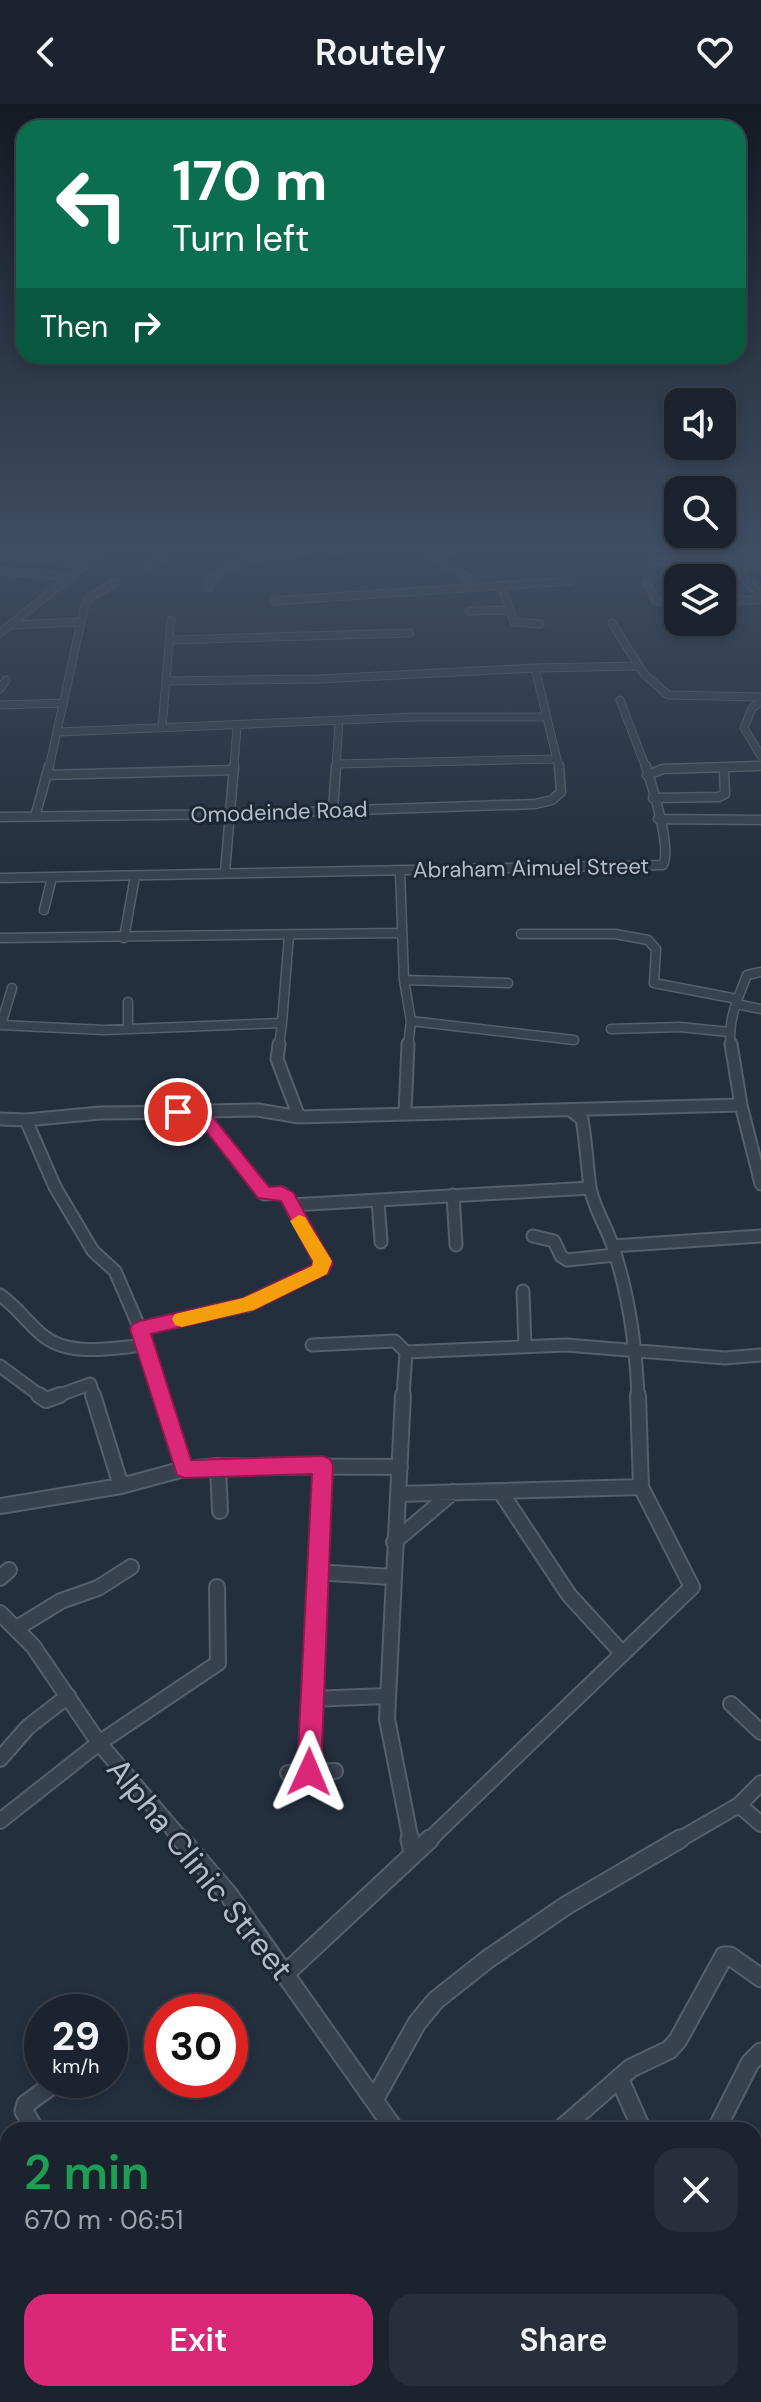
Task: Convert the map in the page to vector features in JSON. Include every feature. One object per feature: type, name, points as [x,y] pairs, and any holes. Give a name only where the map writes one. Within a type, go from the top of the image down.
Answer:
[{"type":"street","points":[[35,817],[59,732],[73,655]]},
{"type":"street","points":[[162,728],[161,705],[170,655]]},
{"type":"street","points":[[631,655],[659,690],[668,695],[761,700]]},
{"type":"street","points":[[167,681],[320,679],[639,666]]},
{"type":"street","points":[[337,764],[556,759],[535,668]]},
{"type":"street","points":[[0,689],[6,680]]},
{"type":"street","points":[[620,700],[647,775],[658,819],[761,820]]},
{"type":"street","points":[[761,700],[752,708],[744,728],[761,756]]},
{"type":"street","points":[[0,705],[64,703]]},
{"type":"street","points":[[59,732],[414,717],[545,717]]},
{"type":"street","points":[[333,810],[339,721]]},
{"type":"street","points":[[225,872],[237,726]]},
{"type":"street","name":"Omodeinde Road","points":[[0,817],[230,814],[503,805],[557,798],[561,793],[562,779],[556,759]]},
{"type":"street","points":[[647,775],[663,769],[761,766]]},
{"type":"street","points":[[47,775],[234,770]]},
{"type":"street","points":[[653,798],[719,797],[725,794],[724,773]]},
{"type":"street","name":"Abraham Aimuel Street","points":[[400,871],[654,867],[663,865],[666,860],[658,819]]},
{"type":"street","points":[[0,878],[400,871],[404,980],[411,1021],[405,1064],[405,1113]]},
{"type":"street","points":[[124,938],[135,876]]},
{"type":"street","points":[[44,910],[52,877]]},
{"type":"street","points":[[0,938],[402,933]]},
{"type":"street","points":[[521,934],[626,934],[650,940],[655,947],[654,983],[761,1009]]},
{"type":"street","points":[[289,935],[277,1059],[299,1117]]},
{"type":"street","points":[[761,972],[747,975],[729,1032],[741,1105],[761,1184]]},
{"type":"street","points":[[404,980],[508,983]]},
{"type":"street","points":[[12,988],[0,1025],[38,1030],[211,1026],[247,1021],[282,1023]]},
{"type":"street","points":[[128,1002],[128,1028]]},
{"type":"street","points":[[411,1021],[574,1040]]},
{"type":"street","points":[[611,1029],[680,1027],[729,1032]]},
{"type":"street","points":[[0,1119],[26,1120],[100,1113],[258,1110],[299,1117],[573,1112],[741,1105]]},
{"type":"street","points":[[140,1329],[248,1305],[321,1270],[323,1261],[284,1194],[264,1194],[204,1117],[204,1112]]},
{"type":"street","points":[[285,1974],[692,1587],[641,1487],[636,1350],[627,1300],[614,1250],[590,1188],[590,1167],[582,1119],[573,1112]]},
{"type":"street","points":[[26,1120],[55,1187],[93,1251],[115,1271],[140,1329],[184,1469]]},
{"type":"street","points":[[291,1205],[590,1188]]},
{"type":"street","points":[[453,1195],[456,1245]]},
{"type":"street","points":[[378,1200],[381,1242]]},
{"type":"street","points":[[533,1236],[554,1241],[561,1256],[567,1260],[614,1250],[761,1236]]},
{"type":"street","points":[[523,1291],[525,1347]]},
{"type":"street","points":[[0,1295],[51,1342],[91,1349],[145,1345]]},
{"type":"street","points":[[312,1345],[395,1341],[406,1352],[566,1345],[725,1358],[761,1355]]},
{"type":"street","points":[[406,1352],[387,1719],[413,1853]]},
{"type":"street","points":[[0,1366],[46,1400],[90,1384],[121,1486]]},
{"type":"street","points":[[0,1506],[121,1486],[184,1469],[323,1465],[400,1467]]},
{"type":"street","points":[[309,1772],[323,1465]]},
{"type":"street","points":[[218,1466],[220,1511]]},
{"type":"street","points":[[398,1494],[641,1487]]},
{"type":"street","points":[[500,1491],[569,1595],[622,1653]]},
{"type":"street","points":[[394,1542],[453,1492]]},
{"type":"street","points":[[17,1628],[61,1601],[98,1588],[131,1567]]},
{"type":"street","points":[[316,1572],[392,1577]]},
{"type":"street","points":[[0,1821],[99,1743],[218,1663],[217,1587]]},
{"type":"street","name":"Alpha Clinic Street","points":[[0,1613],[17,1628],[99,1743],[229,1895],[389,2122]]},
{"type":"street","points":[[0,1759],[28,1727],[68,1696]]},
{"type":"street","points":[[310,1699],[387,1696]]},
{"type":"street","points":[[731,1704],[761,1732]]},
{"type":"street","points":[[288,1773],[335,1771]]},
{"type":"street","points":[[374,2100],[417,2023],[436,2000],[488,1959],[567,1905],[739,1805],[761,1783]]},
{"type":"street","points":[[739,1805],[761,1824]]},
{"type":"street","points":[[569,2122],[636,2065],[669,2050],[678,2040],[724,1956],[730,1956],[761,1978]]},
{"type":"street","points":[[720,2122],[750,2063],[761,2052]]},
{"type":"street","points":[[619,2078],[638,2122]]},
{"type":"street","points":[[30,2122],[24,2111],[26,2104],[34,2098]]},
{"type":"slow traffic","points":[[182,1319],[248,1305],[321,1270],[323,1261],[299,1221]]},
{"type":"route","points":[[178,1112],[204,1112],[204,1117],[264,1194],[281,1193],[290,1200],[293,1212],[323,1261],[321,1270],[248,1305],[140,1329],[184,1469],[323,1465],[309,1772]]}]
